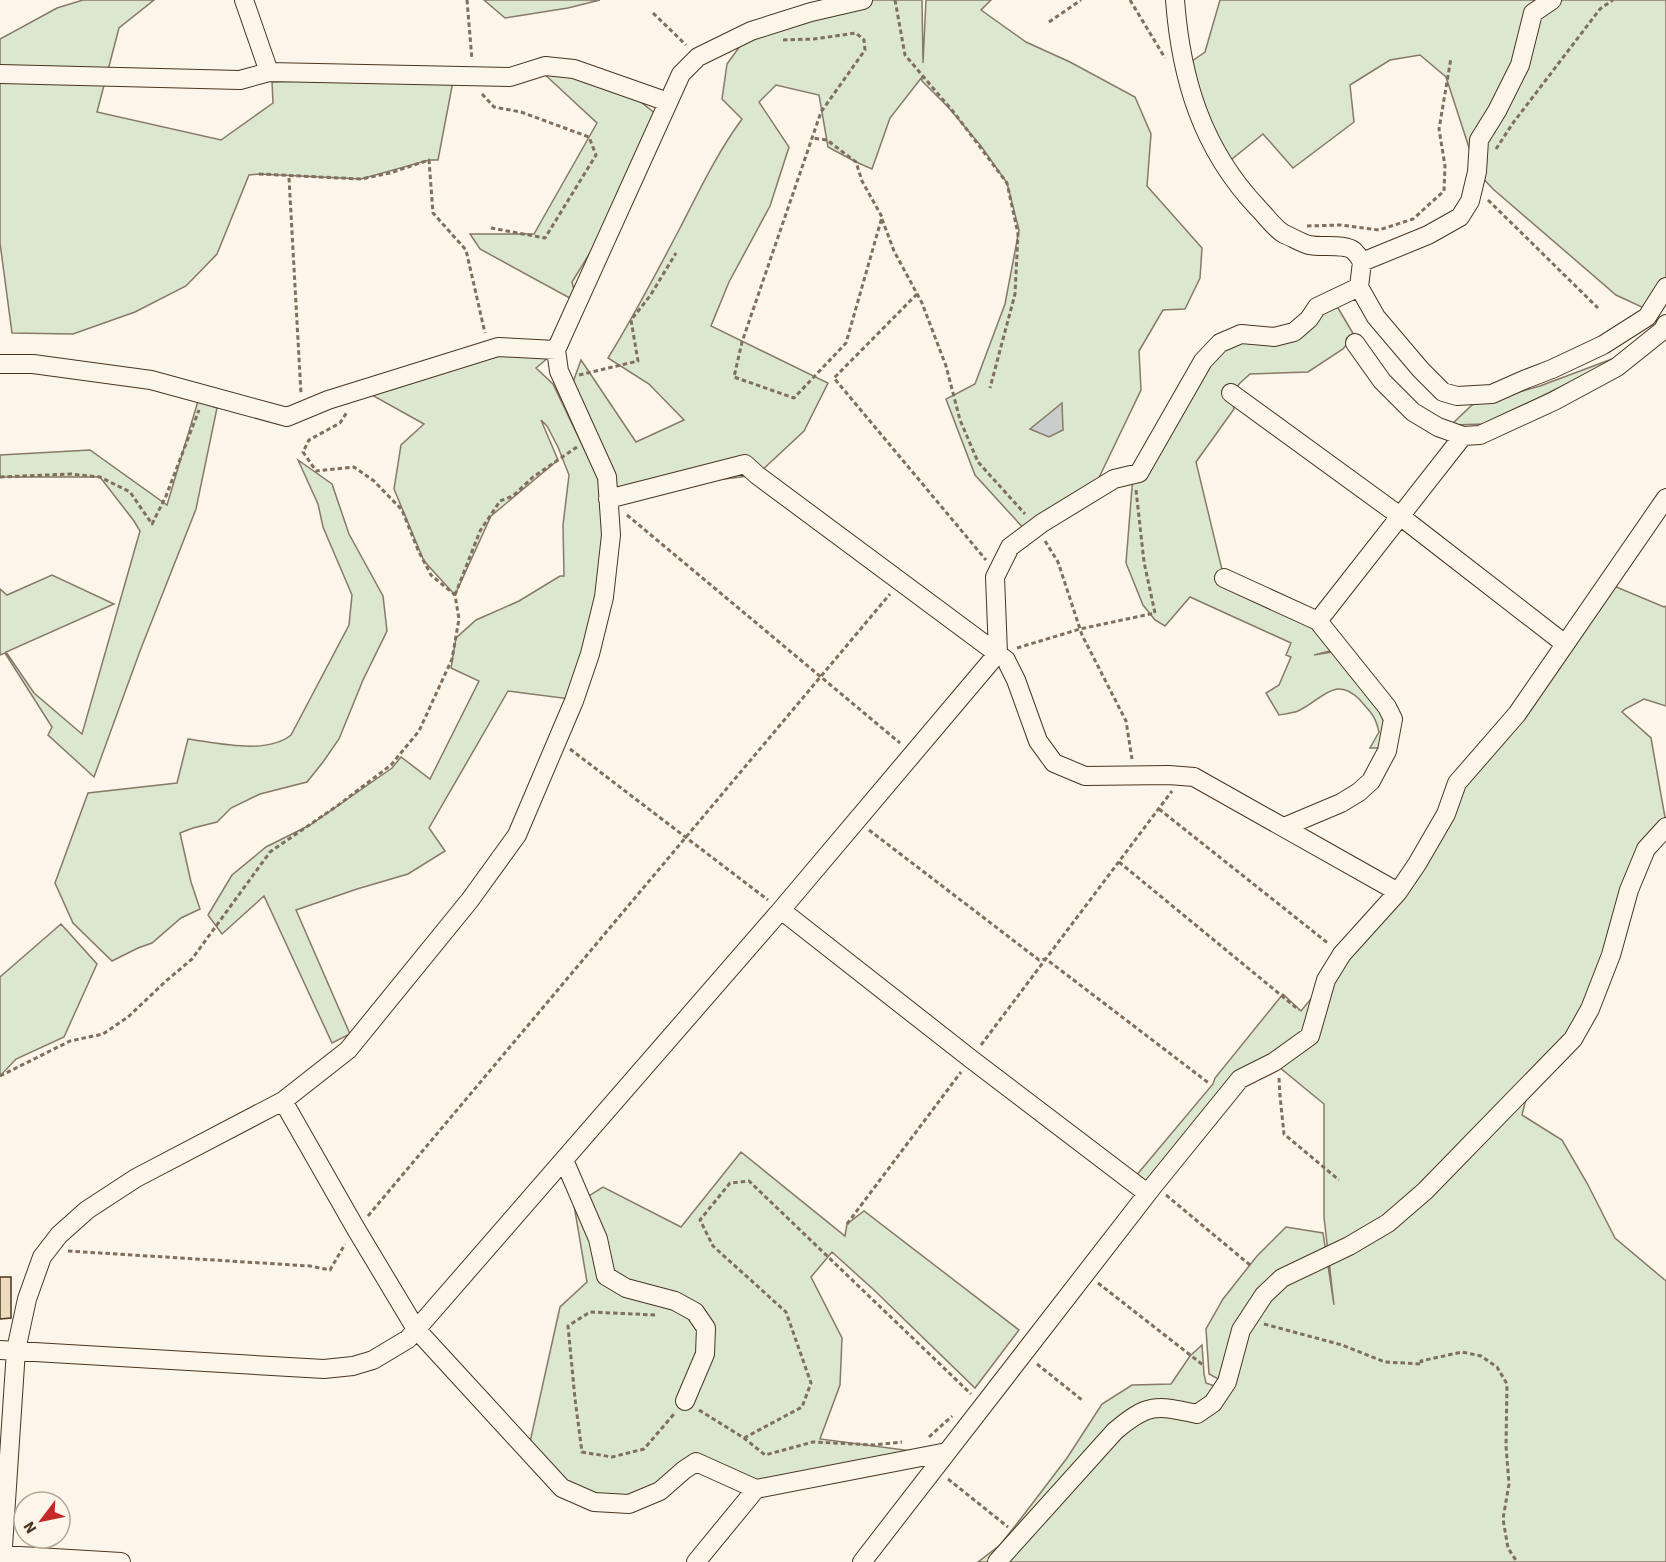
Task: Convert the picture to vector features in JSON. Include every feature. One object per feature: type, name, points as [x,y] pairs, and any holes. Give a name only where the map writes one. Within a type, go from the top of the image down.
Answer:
[{"type":"street","points":[[244,0],[269,72]]},
{"type":"street","points":[[121,1562],[2,1558],[8,1350],[42,1257],[59,1235],[87,1210],[136,1178],[283,1101],[348,1050],[483,884],[517,835],[574,701],[590,654],[604,597],[611,535],[607,477],[559,371],[556,350],[681,74],[698,57],[751,30],[862,0]]},
{"type":"street","points":[[1175,0],[1177,25],[1189,90],[1203,125],[1226,169],[1281,232],[1308,245],[1349,248],[1355,252],[1362,262],[1359,287],[1376,317],[1443,392],[1457,396],[1492,394],[1604,345],[1647,317],[1666,287]]},
{"type":"street","points":[[1362,262],[1428,235],[1460,217],[1470,201],[1477,172],[1479,140],[1497,111],[1520,65],[1533,13],[1552,0]]},
{"type":"street","points":[[0,74],[240,80],[269,72],[510,77],[545,66],[574,69],[668,102]]},
{"type":"street","points":[[8,1350],[324,1369],[353,1366],[373,1360],[408,1339],[781,910],[998,653],[995,577],[1010,547],[1037,526],[1114,479],[1139,473],[1203,361],[1220,344],[1241,333],[1274,337],[1294,332],[1309,319],[1317,307],[1359,287]]},
{"type":"street","points":[[1355,343],[1383,381],[1413,412],[1438,426],[1463,436],[1480,435],[1554,401],[1617,367],[1663,330],[1666,324]]},
{"type":"street","points":[[0,364],[33,364],[151,380],[287,417],[348,393],[498,346],[556,350]]},
{"type":"street","points":[[1231,393],[1400,516],[1565,644]]},
{"type":"street","points":[[1318,621],[1463,436]]},
{"type":"street","points":[[608,500],[745,464],[1006,660],[1017,680],[1038,741],[1054,763],[1085,776],[1194,777],[1398,892]]},
{"type":"street","points":[[862,1562],[1151,1189],[1240,1078],[1274,1062],[1310,1036],[1326,980],[1342,954],[1398,892],[1446,814],[1457,783],[1516,714],[1666,498]]},
{"type":"street","points":[[1224,578],[1318,621],[1387,707],[1393,719],[1387,751],[1371,781],[1341,803],[1284,828]]},
{"type":"street","points":[[996,1562],[1115,1431],[1133,1416],[1152,1408],[1170,1408],[1197,1414],[1213,1403],[1227,1382],[1241,1330],[1264,1295],[1282,1278],[1349,1246],[1388,1222],[1425,1191],[1573,1039],[1590,1009],[1611,955],[1629,890],[1646,849],[1663,839]]},
{"type":"street","points":[[781,910],[971,1059],[1151,1189]]},
{"type":"street","points":[[283,1101],[416,1329],[562,1488],[594,1502],[629,1503],[660,1491],[696,1462],[756,1489],[947,1452]]},
{"type":"street","points":[[564,1160],[598,1239],[606,1276],[626,1288],[675,1301],[685,1306],[695,1312],[706,1328],[705,1354],[685,1401]]},
{"type":"street","points":[[696,1562],[756,1489]]},
{"type":"path","points":[[467,0],[473,76],[483,95],[494,107],[521,112],[589,137],[596,155],[545,238],[491,228]]},
{"type":"path","points":[[895,0],[905,55],[956,115],[1007,183],[1018,234],[1015,294],[990,388]]},
{"type":"path","points":[[1049,22],[1081,0]]},
{"type":"path","points":[[1131,0],[1169,66]]},
{"type":"path","points":[[1496,150],[1513,123],[1600,9],[1613,0]]},
{"type":"path","points":[[653,13],[698,57]]},
{"type":"path","points":[[774,40],[814,39],[856,33],[864,40],[865,50],[821,112],[742,342],[734,377],[794,398],[846,343],[882,217]]},
{"type":"path","points":[[1275,226],[1341,225],[1379,230],[1413,219],[1444,191],[1445,166],[1439,129],[1451,58]]},
{"type":"path","points":[[812,138],[827,140],[856,162],[862,182],[882,217],[894,251],[922,303],[946,366],[960,420],[978,462],[1037,526],[1058,562],[1080,629],[1126,722],[1135,776]]},
{"type":"path","points":[[259,174],[361,179],[390,173],[429,160],[433,213],[466,250],[488,350]]},
{"type":"path","points":[[290,178],[302,411]]},
{"type":"path","points":[[1473,185],[1598,308]]},
{"type":"path","points":[[563,379],[638,361],[631,320],[650,296],[676,253]]},
{"type":"path","points":[[917,294],[834,378],[997,573]]},
{"type":"path","points":[[348,393],[348,410],[340,423],[309,440],[303,452],[316,471],[354,467],[374,481],[402,510],[431,575],[455,595]]},
{"type":"path","points":[[0,477],[71,474],[100,477],[130,492],[152,524],[206,394]]},
{"type":"path","points":[[0,1076],[70,1041],[103,1034],[128,1017],[192,959],[270,852],[391,765],[419,730],[452,659],[459,619],[455,595],[480,531],[500,501],[513,496],[533,477],[589,438]]},
{"type":"path","points":[[998,653],[1080,629],[1155,613],[1144,562],[1133,475]]},
{"type":"path","points":[[608,500],[906,748]]},
{"type":"path","points":[[48,1250],[310,1266],[330,1270],[356,1229],[900,582]]},
{"type":"path","points":[[558,740],[781,910]]},
{"type":"path","points":[[847,1224],[1183,776]]},
{"type":"path","points":[[1158,809],[1342,954]]},
{"type":"path","points":[[857,821],[1039,960],[1046,959],[1210,1084]]},
{"type":"path","points":[[1119,862],[1314,1022]]},
{"type":"path","points":[[1274,1062],[1280,1080],[1284,1134],[1339,1180]]},
{"type":"path","points":[[744,1438],[802,1407],[811,1383],[786,1312],[713,1246],[700,1220],[730,1183],[749,1181],[983,1406]]},
{"type":"path","points":[[1151,1189],[1250,1265]]},
{"type":"path","points":[[1085,1274],[1203,1365]]},
{"type":"path","points":[[655,1315],[590,1312],[568,1326],[582,1452],[612,1457],[644,1449],[685,1401],[744,1438],[765,1455],[813,1442],[874,1445],[906,1441]]},
{"type":"path","points":[[1248,1320],[1342,1345],[1385,1362],[1422,1364],[1421,1361],[1462,1352],[1481,1356],[1497,1367],[1507,1384],[1506,1446],[1509,1484],[1503,1519],[1508,1548],[1517,1562]]},
{"type":"path","points":[[1024,1353],[1082,1400]]},
{"type":"path","points":[[927,1439],[957,1411],[983,1406]]},
{"type":"path","points":[[934,1468],[1010,1528]]},
{"type":"green space","points":[[83,0],[154,0],[119,28],[97,112],[221,140],[273,103],[272,82],[454,76],[438,160],[429,160],[361,179],[249,175],[217,254],[186,286],[135,312],[73,334],[12,333],[0,243],[0,39],[57,8]]},
{"type":"green space","points":[[484,0],[600,0],[568,8],[505,18]]},
{"type":"green space","points":[[848,0],[922,0],[923,63],[926,0],[991,0],[981,10],[1026,42],[1070,62],[1135,97],[1151,134],[1147,186],[1202,248],[1200,278],[1185,309],[1163,310],[1139,351],[1141,390],[1094,488],[1026,531],[975,475],[946,399],[975,384],[1005,304],[1019,230],[1007,183],[981,146],[922,81],[922,77],[890,118],[872,169],[828,147],[819,95],[776,85],[759,102],[789,147],[770,206],[729,282],[711,326],[828,383],[804,431],[757,475],[608,493],[572,385],[581,360],[636,442],[684,420],[649,384],[608,358],[645,294],[716,159],[742,119],[722,99],[727,64],[751,31]]},
{"type":"green space","points":[[1220,0],[1666,0],[1666,298],[1648,310],[1616,295],[1493,189],[1477,172],[1446,77],[1420,55],[1390,60],[1350,85],[1354,122],[1293,168],[1263,134],[1227,163],[1185,66],[1205,52]]},
{"type":"green space","points":[[542,72],[619,85],[661,118],[627,193],[572,282],[577,302],[480,249],[470,234],[534,234],[597,123]]},
{"type":"green space","points":[[1335,303],[1354,335],[1343,349],[1308,372],[1250,374],[1232,393],[1234,409],[1196,462],[1224,578],[1312,614],[1334,650],[1314,655],[1338,651],[1391,714],[1384,748],[1370,748],[1379,732],[1374,718],[1360,700],[1343,689],[1328,692],[1298,711],[1279,715],[1266,693],[1279,685],[1291,657],[1286,655],[1291,643],[1190,597],[1165,626],[1155,620],[1143,605],[1126,563],[1133,475],[1227,340],[1274,337]]},
{"type":"green space","points":[[498,347],[549,357],[536,368],[553,384],[608,499],[605,590],[570,699],[508,691],[429,828],[445,851],[408,874],[296,910],[350,1034],[332,1043],[264,896],[222,934],[208,915],[232,875],[266,847],[310,825],[392,768],[401,757],[430,779],[479,681],[451,668],[456,638],[476,620],[519,601],[560,576],[564,576],[563,525],[569,475],[558,447],[547,426],[541,420],[558,460],[491,516],[455,595],[424,561],[394,489],[401,445],[424,424],[370,394]]},
{"type":"green space","points":[[1628,353],[1486,424],[1451,425],[1472,405],[1540,386]]},
{"type":"green space","points":[[198,401],[217,408],[196,509],[140,651],[94,777],[48,735],[52,727],[5,653],[0,655],[0,589],[7,595],[52,575],[114,604],[6,652],[34,693],[82,734],[140,531],[100,477],[0,477],[0,455],[90,450],[167,505]]},
{"type":"green space","points":[[298,460],[332,484],[349,534],[383,596],[387,631],[363,680],[339,739],[307,782],[260,794],[231,808],[217,822],[180,833],[191,882],[200,909],[181,918],[152,943],[112,961],[73,923],[55,883],[88,793],[177,783],[188,739],[227,745],[256,746],[269,745],[291,735],[349,625],[352,595],[323,527],[318,504]]},
{"type":"green space","points":[[1614,586],[1666,606],[1666,706],[1644,699],[1622,712],[1651,738],[1666,823],[1641,861],[1575,1035],[1530,1083],[1522,1115],[1562,1140],[1615,1238],[1666,1281],[1666,1562],[978,1562],[1000,1545],[1019,1521],[1067,1458],[1102,1404],[1132,1385],[1171,1384],[1190,1356],[1202,1345],[1206,1383],[1223,1389],[1226,1383],[1209,1374],[1206,1329],[1223,1299],[1257,1256],[1286,1227],[1323,1233],[1334,1305],[1324,1217],[1324,1104],[1274,1063],[1240,1079],[1149,1191],[1135,1177],[1213,1084],[1215,1078],[1283,994],[1301,1011],[1320,988],[1465,785]]},
{"type":"green space","points":[[61,924],[97,964],[64,1037],[16,1059],[0,1076],[0,977]]},
{"type":"green space","points":[[741,1152],[845,1236],[847,1224],[864,1211],[1019,1330],[975,1388],[832,1252],[811,1277],[842,1338],[840,1385],[820,1439],[935,1454],[756,1489],[695,1472],[615,1503],[550,1475],[528,1451],[560,1307],[587,1282],[574,1205],[603,1187],[681,1227]]},
{"type":"shaded area","points":[[1062,403],[1063,430],[1049,437],[1030,429]]},
{"type":"building","points":[[0,1277],[11,1277],[11,1318],[0,1319]]}]
